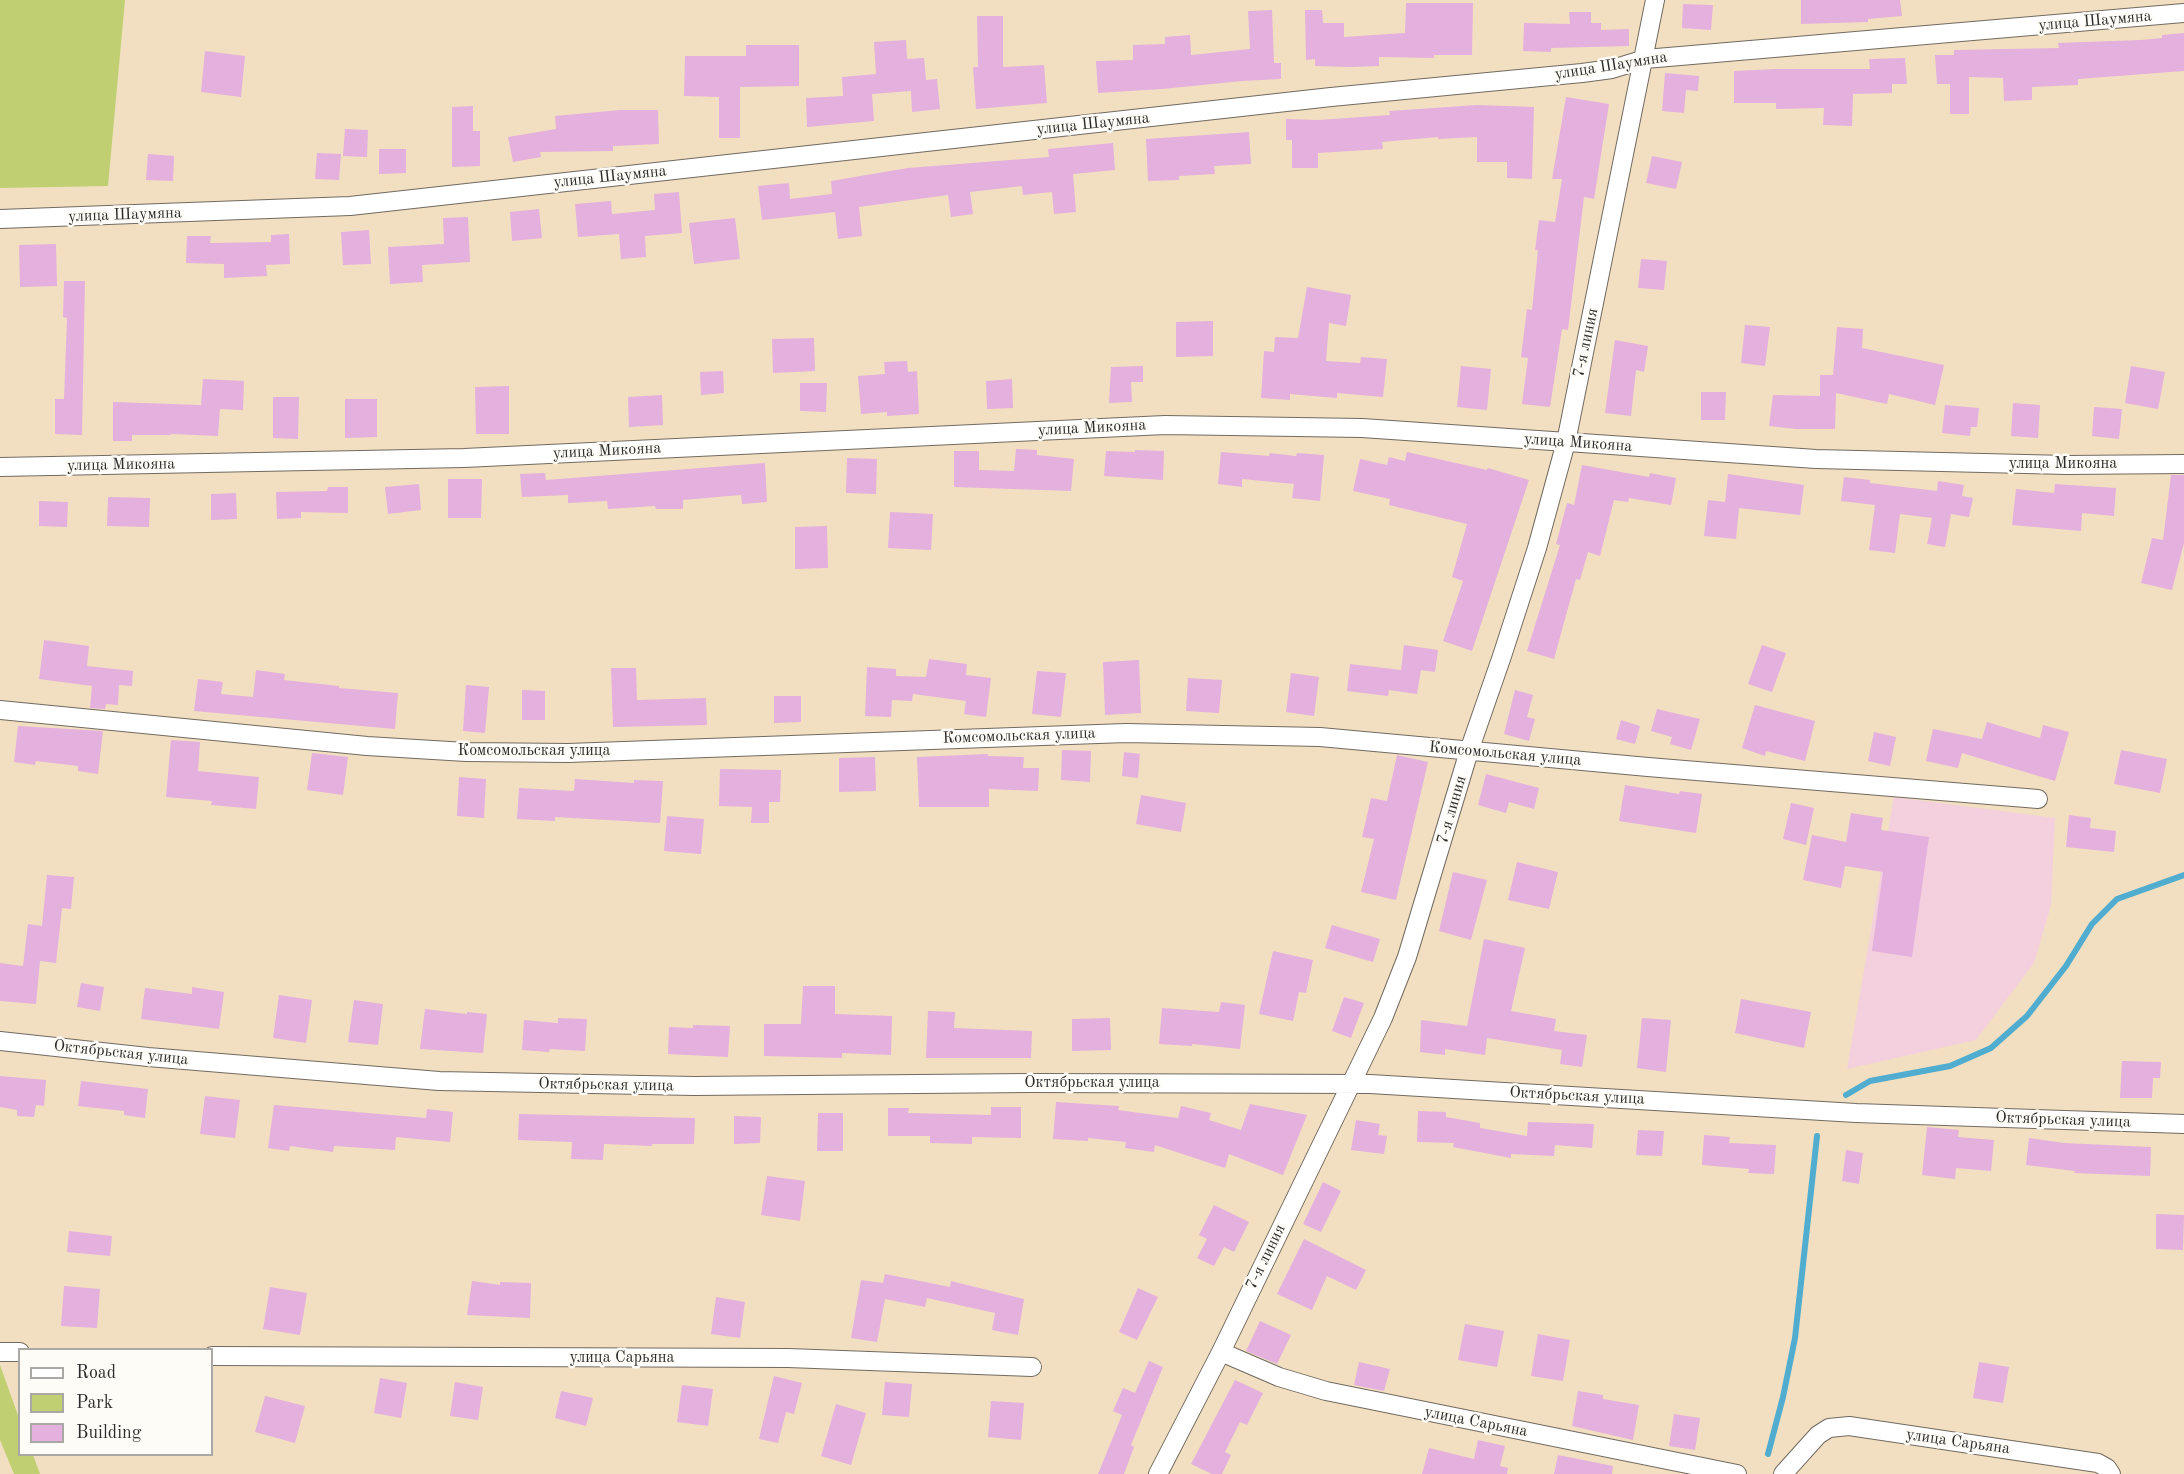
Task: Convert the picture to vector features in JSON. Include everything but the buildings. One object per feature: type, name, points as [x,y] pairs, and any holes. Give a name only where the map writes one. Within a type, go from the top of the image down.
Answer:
[{"type":"street","name":"7-я линия","points":[[1158,1474],[1221,1352],[1383,1018],[1407,957],[1468,751],[1537,548],[1566,442],[1645,59],[1655,0]]},
{"type":"street","name":"улица Шаумяна","points":[[0,219],[350,206],[1331,98],[1582,73],[1612,69],[1645,59],[2184,13]]},
{"type":"street","name":"улица Микояна","points":[[0,467],[464,458],[1166,425],[1362,428],[1816,459],[2067,465],[2184,464]]},
{"type":"street","name":"Комсомольская улица","points":[[0,710],[367,746],[466,752],[568,753],[1126,733],[1320,737],[2038,799]]},
{"type":"street","name":"Октябрьская улица","points":[[0,1041],[148,1057],[439,1081],[694,1086],[1018,1083],[1350,1084],[1856,1113],[2184,1124]]},
{"type":"street","points":[[0,1352],[18,1352]]},
{"type":"street","name":"улица Сарьяна","points":[[1221,1352],[1279,1377],[1326,1391],[1737,1474]]},
{"type":"street","name":"улица Сарьяна","points":[[213,1356],[788,1358],[1032,1367]]},
{"type":"street","name":"улица Сарьяна","points":[[1783,1474],[1818,1435],[1829,1428],[1849,1426],[2098,1463],[2107,1468],[2111,1474]]},
{"type":"shaded area","points":[[1894,797],[2055,818],[2051,905],[2034,963],[1976,1040],[1847,1069]]},
{"type":"green space","points":[[0,0],[125,0],[108,186],[0,188]]},
{"type":"green space","points":[[0,1365],[18,1415],[18,1456],[33,1456],[40,1474],[14,1474],[0,1440]]},
{"type":"waterway","points":[[1846,1095],[1870,1081],[1950,1066],[1991,1048],[2027,1016],[2066,966],[2092,924],[2117,899],[2184,875]]},
{"type":"waterway","points":[[1768,1454],[1795,1338],[1817,1136]]}]
